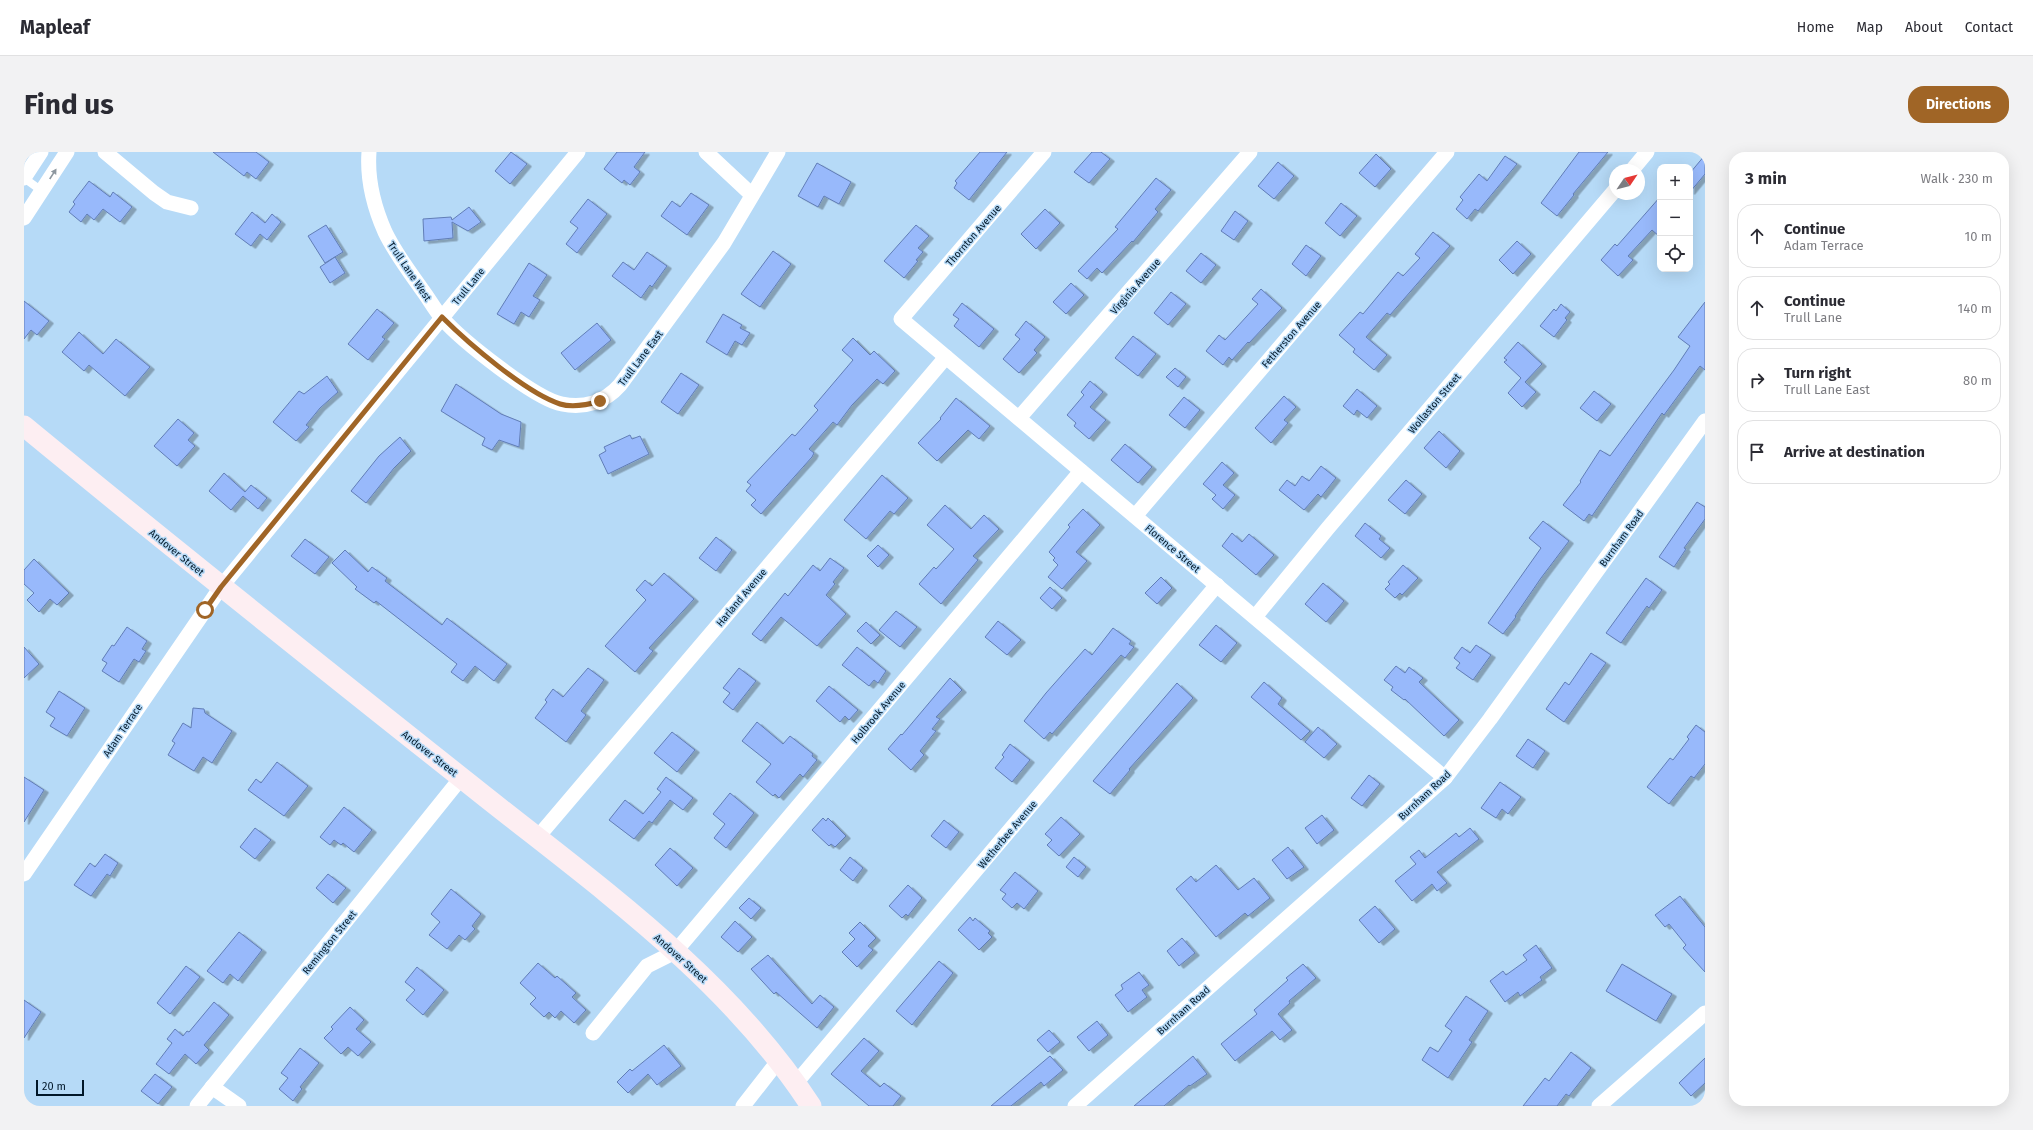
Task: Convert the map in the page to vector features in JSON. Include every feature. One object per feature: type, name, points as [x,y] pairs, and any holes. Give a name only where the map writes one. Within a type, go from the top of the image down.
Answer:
[{"type":"main road","name":"Andover Street","points":[[24,426],[221,587],[630,912],[714,988],[779,1060],[811,1106]]},
{"type":"street","points":[[24,178],[41,152]]},
{"type":"street","points":[[24,218],[66,152]]},
{"type":"street","points":[[105,152],[167,202],[191,208]]},
{"type":"street","name":"Trull Lane West","points":[[369,152],[371,188],[376,209],[384,230],[400,258],[442,317]]},
{"type":"street","name":"Trull Lane","points":[[221,587],[578,152]]},
{"type":"street","points":[[706,152],[752,195]]},
{"type":"street","name":"Trull Lane East","points":[[442,317],[468,342],[506,371],[549,399],[560,404],[570,406],[589,405],[600,401],[614,392],[724,243],[778,152]]},
{"type":"street","name":"Thornton Avenue","points":[[901,319],[1044,152]]},
{"type":"street","name":"Virginia Avenue","points":[[1019,418],[1250,152]]},
{"type":"street","name":"Fetherston Avenue","points":[[1135,516],[1448,152]]},
{"type":"street","points":[[1637,164],[1647,152]]},
{"type":"street","name":"Wollaston Street","points":[[1255,617],[1328,528],[1609,197]]},
{"type":"street","name":"Florence Street","points":[[901,319],[1445,778]]},
{"type":"street","name":"Harland Avenue","points":[[537,838],[946,357]]},
{"type":"street","name":"Burnham Road","points":[[1075,1106],[1445,778],[1495,712],[1705,421]]},
{"type":"street","name":"Holbrook Avenue","points":[[675,952],[1081,471]]},
{"type":"street","name":"Wetherbee Avenue","points":[[796,1083],[1217,585]]},
{"type":"street","name":"Adam Terrace","points":[[24,874],[221,587]]},
{"type":"street","name":"Remington Street","points":[[197,1106],[461,778]]},
{"type":"street","points":[[592,1033],[647,966],[675,952]]},
{"type":"street","points":[[1599,1106],[1705,1013]]},
{"type":"street","points":[[743,1106],[779,1060]]},
{"type":"street","points":[[212,1087],[239,1106]]},
{"type":"lane","points":[[24,178],[42,191]]},
{"type":"building","points":[[213,152],[256,152],[269,162],[256,179],[247,172],[244,176]]},
{"type":"building","points":[[511,152],[527,164],[510,184],[495,171]]},
{"type":"building","points":[[617,152],[645,152],[634,167],[640,172],[630,185],[624,180],[622,183],[604,169]]},
{"type":"building","points":[[980,152],[1007,152],[969,200],[954,188],[957,183],[955,181]]},
{"type":"building","points":[[1092,152],[1101,152],[1110,159],[1089,183],[1074,172]]},
{"type":"building","points":[[1579,152],[1608,152],[1557,216],[1541,203]]},
{"type":"building","points":[[1376,154],[1391,169],[1375,187],[1359,173]]},
{"type":"building","points":[[1705,155],[1705,174],[1693,188],[1693,169]]},
{"type":"building","points":[[1505,156],[1517,164],[1478,211],[1475,209],[1467,219],[1456,209],[1463,200],[1460,197],[1479,174],[1487,181]]},
{"type":"building","points":[[1278,162],[1294,176],[1274,199],[1258,186]]},
{"type":"building","points":[[817,163],[851,182],[839,204],[824,196],[818,207],[798,196]]},
{"type":"building","points":[[1156,178],[1171,190],[1155,209],[1158,212],[1133,242],[1132,241],[1102,273],[1097,268],[1087,279],[1078,271],[1118,229],[1115,227]]},
{"type":"building","points":[[89,181],[110,197],[113,192],[132,207],[120,222],[103,209],[94,220],[87,214],[81,222],[69,212],[75,204],[73,202]]},
{"type":"building","points":[[691,193],[709,205],[687,235],[661,216],[672,201],[680,207]]},
{"type":"building","points":[[588,199],[607,214],[577,253],[566,244],[578,228],[570,222]]},
{"type":"building","points":[[1657,200],[1657,234],[1652,230],[1628,256],[1633,260],[1618,276],[1601,260],[1615,244],[1617,246]]},
{"type":"building","points":[[1341,203],[1357,216],[1340,236],[1325,223]]},
{"type":"building","points":[[469,207],[481,222],[468,231],[452,222],[453,238],[424,241],[423,219],[451,217],[452,220]]},
{"type":"building","points":[[1045,209],[1060,223],[1036,249],[1021,234]]},
{"type":"building","points":[[1235,211],[1248,221],[1234,240],[1221,231]]},
{"type":"building","points":[[252,212],[265,223],[272,214],[281,222],[267,240],[260,234],[251,246],[235,234]]},
{"type":"building","points":[[326,225],[343,252],[325,263],[308,236]]},
{"type":"building","points":[[916,225],[929,236],[918,248],[923,252],[916,260],[918,261],[904,278],[884,261]]},
{"type":"building","points":[[1433,232],[1450,246],[1390,315],[1387,313],[1366,337],[1387,355],[1374,370],[1353,352],[1355,349],[1339,335],[1360,312],[1363,314],[1398,272],[1403,276],[1420,258],[1415,254]]},
{"type":"building","points":[[1517,241],[1531,254],[1513,274],[1499,260]]},
{"type":"building","points":[[1306,245],[1321,256],[1306,276],[1292,264]]},
{"type":"building","points":[[773,251],[791,264],[760,307],[741,294]]},
{"type":"building","points":[[647,252],[667,266],[652,287],[650,285],[641,298],[612,276],[623,262],[634,270]]},
{"type":"building","points":[[1201,253],[1216,265],[1201,283],[1186,271]]},
{"type":"building","points":[[335,257],[345,273],[330,283],[320,267]]},
{"type":"building","points":[[529,263],[547,275],[533,296],[540,300],[529,317],[521,312],[514,324],[497,314]]},
{"type":"building","points":[[1071,283],[1084,295],[1066,314],[1053,302]]},
{"type":"building","points":[[1261,289],[1282,308],[1232,360],[1229,357],[1223,365],[1206,351],[1219,335],[1225,340],[1258,304],[1252,299]]},
{"type":"building","points":[[1171,292],[1186,304],[1168,325],[1154,313]]},
{"type":"building","points":[[24,301],[49,321],[37,335],[31,330],[24,339]]},
{"type":"building","points":[[1705,302],[1705,370],[1700,366],[1664,415],[1662,413],[1592,516],[1589,514],[1584,521],[1563,505],[1581,482],[1580,481],[1600,450],[1610,456],[1674,370],[1690,346],[1678,337]]},
{"type":"building","points":[[962,303],[994,329],[979,347],[954,326],[959,319],[953,315]]},
{"type":"building","points":[[1561,304],[1570,312],[1565,318],[1567,320],[1554,337],[1540,326],[1554,309],[1556,311]]},
{"type":"building","points":[[377,309],[394,323],[382,337],[385,339],[368,360],[348,344]]},
{"type":"building","points":[[723,314],[742,325],[740,328],[750,333],[742,345],[735,341],[727,355],[706,342]]},
{"type":"building","points":[[1026,321],[1045,337],[1034,350],[1037,353],[1019,373],[1003,359],[1020,339],[1015,335]]},
{"type":"building","points":[[597,323],[611,340],[575,370],[561,353]]},
{"type":"building","points":[[79,332],[103,354],[116,339],[150,367],[125,396],[89,365],[84,371],[62,352]]},
{"type":"building","points":[[1133,336],[1156,354],[1138,376],[1115,358]]},
{"type":"building","points":[[853,338],[870,355],[874,351],[895,371],[883,384],[877,379],[852,405],[837,425],[833,422],[809,449],[814,453],[812,457],[761,514],[751,505],[756,500],[746,491],[751,485],[747,482],[792,434],[795,436],[818,410],[814,406],[853,360],[842,350]]},
{"type":"building","points":[[1518,342],[1542,364],[1525,382],[1536,392],[1522,407],[1508,393],[1521,378],[1504,362],[1507,360],[1504,358]]},
{"type":"building","points":[[1175,368],[1186,377],[1178,387],[1166,377]]},
{"type":"building","points":[[681,373],[699,385],[678,414],[661,402]]},
{"type":"building","points":[[327,376],[338,392],[320,408],[306,425],[309,427],[296,441],[273,422],[299,391],[304,394]]},
{"type":"building","points":[[1090,381],[1103,392],[1090,407],[1106,420],[1089,439],[1074,426],[1076,423],[1067,415],[1084,395],[1081,392]]},
{"type":"building","points":[[456,384],[501,414],[521,422],[519,447],[499,440],[492,450],[482,445],[485,438],[441,411]]},
{"type":"building","points":[[1357,389],[1377,406],[1367,418],[1357,410],[1354,415],[1343,406]]},
{"type":"building","points":[[1594,391],[1611,404],[1597,421],[1580,408]]},
{"type":"building","points":[[1284,396],[1296,407],[1284,420],[1288,423],[1271,443],[1255,428]]},
{"type":"building","points":[[1184,397],[1200,410],[1185,428],[1169,415]]},
{"type":"building","points":[[956,398],[990,426],[979,439],[968,430],[937,461],[918,443],[941,419],[940,418]]},
{"type":"building","points":[[178,419],[194,433],[188,440],[195,446],[177,466],[154,446]]},
{"type":"building","points":[[1439,431],[1460,451],[1446,468],[1424,448]]},
{"type":"building","points":[[630,435],[632,439],[640,436],[649,454],[608,474],[599,455],[606,451],[604,447]]},
{"type":"building","points":[[400,437],[411,451],[394,468],[366,503],[351,491],[379,456]]},
{"type":"building","points":[[1125,444],[1152,467],[1138,483],[1111,460]]},
{"type":"building","points":[[1222,462],[1234,473],[1223,485],[1235,495],[1223,509],[1212,499],[1216,495],[1203,484]]},
{"type":"building","points":[[1321,466],[1336,478],[1321,497],[1318,494],[1304,510],[1279,490],[1287,480],[1295,486],[1302,476],[1309,481]]},
{"type":"building","points":[[224,473],[245,492],[251,485],[267,498],[258,509],[243,496],[231,510],[209,491]]},
{"type":"building","points":[[882,475],[908,498],[894,514],[890,511],[866,539],[844,520]]},
{"type":"building","points":[[1406,480],[1422,494],[1405,514],[1388,500]]},
{"type":"building","points":[[1697,502],[1705,507],[1705,519],[1684,548],[1686,549],[1674,567],[1659,557]]},
{"type":"building","points":[[945,505],[971,529],[984,515],[999,529],[973,556],[978,560],[941,604],[919,584],[934,567],[936,569],[954,549],[927,525]]},
{"type":"building","points":[[1083,509],[1100,525],[1076,552],[1087,561],[1062,589],[1048,577],[1058,565],[1053,560],[1055,558],[1049,552],[1070,527],[1068,525]]},
{"type":"building","points":[[1543,521],[1569,541],[1541,578],[1515,616],[1516,617],[1503,634],[1488,623],[1541,548],[1529,538]]},
{"type":"building","points":[[1365,523],[1381,536],[1379,539],[1390,548],[1381,558],[1355,536]]},
{"type":"building","points":[[1232,533],[1242,542],[1249,534],[1274,555],[1256,575],[1222,546]]},
{"type":"building","points":[[716,537],[732,550],[716,571],[699,558]]},
{"type":"building","points":[[305,539],[329,557],[315,574],[291,556]]},
{"type":"building","points":[[878,545],[889,555],[878,567],[867,556]]},
{"type":"building","points":[[345,550],[368,572],[372,567],[387,578],[385,581],[442,625],[447,618],[507,664],[494,681],[475,666],[463,681],[451,672],[457,664],[376,601],[374,603],[355,589],[357,587],[332,563]]},
{"type":"building","points":[[830,558],[844,568],[833,582],[835,584],[826,595],[846,614],[817,646],[781,617],[761,641],[752,634],[785,593],[788,596],[813,565],[820,571]]},
{"type":"building","points":[[34,559],[69,593],[57,605],[50,599],[39,612],[27,600],[34,593],[24,584],[24,570]]},
{"type":"building","points":[[1403,565],[1418,578],[1402,595],[1400,593],[1395,598],[1385,589],[1390,584],[1388,582]]},
{"type":"building","points":[[664,573],[694,599],[649,648],[653,651],[635,672],[605,646],[646,600],[636,590],[645,580],[652,586]]},
{"type":"building","points":[[1161,577],[1172,588],[1157,604],[1145,593]]},
{"type":"building","points":[[1646,578],[1662,590],[1649,608],[1647,606],[1621,643],[1606,633]]},
{"type":"building","points":[[1323,583],[1344,601],[1326,622],[1305,604]]},
{"type":"building","points":[[1050,587],[1062,598],[1052,609],[1040,598]]},
{"type":"building","points":[[896,611],[917,627],[900,647],[879,630]]},
{"type":"building","points":[[998,621],[1021,640],[1007,655],[985,637]]},
{"type":"building","points":[[866,622],[880,635],[871,644],[857,631]]},
{"type":"building","points":[[1216,625],[1237,643],[1221,662],[1199,645]]},
{"type":"building","points":[[127,627],[147,641],[142,649],[146,651],[139,662],[134,659],[119,682],[102,671],[107,663],[102,660]]},
{"type":"building","points":[[1113,628],[1131,641],[1129,644],[1134,647],[1125,658],[1121,655],[1052,734],[1050,732],[1044,739],[1024,721],[1046,693],[1085,649],[1092,655]]},
{"type":"building","points":[[1476,645],[1491,655],[1473,680],[1456,668],[1460,663],[1454,658],[1462,647],[1470,653]]},
{"type":"building","points":[[24,647],[39,664],[24,678]]},
{"type":"building","points":[[857,647],[886,671],[878,683],[874,680],[869,686],[842,665]]},
{"type":"building","points":[[1591,653],[1606,663],[1564,722],[1546,709],[1565,682],[1569,685]]},
{"type":"building","points":[[1396,666],[1405,673],[1409,667],[1423,678],[1419,682],[1459,720],[1444,736],[1405,699],[1404,700],[1391,690],[1393,687],[1384,680]]},
{"type":"building","points":[[588,668],[604,680],[581,711],[586,715],[566,742],[535,718],[547,702],[545,700],[553,689],[563,697]]},
{"type":"building","points":[[739,668],[756,681],[733,710],[723,702],[730,693],[723,688]]},
{"type":"building","points":[[950,678],[962,690],[936,717],[940,719],[932,729],[936,731],[920,751],[924,755],[911,770],[888,749],[901,734],[902,735]]},
{"type":"building","points":[[1264,682],[1282,698],[1278,704],[1310,731],[1301,740],[1251,697]]},
{"type":"building","points":[[1177,683],[1193,698],[1129,769],[1130,770],[1110,794],[1093,781]]},
{"type":"building","points":[[829,686],[858,710],[849,720],[845,716],[840,722],[816,701]]},
{"type":"building","points":[[59,691],[85,708],[67,736],[50,726],[55,718],[46,712]]},
{"type":"building","points":[[193,708],[204,709],[205,713],[232,731],[212,763],[203,757],[194,771],[168,755],[175,743],[172,741],[183,723],[191,728]]},
{"type":"building","points":[[757,722],[783,744],[790,736],[813,754],[812,756],[817,760],[803,777],[800,774],[779,798],[775,794],[773,796],[756,782],[771,764],[742,741]]},
{"type":"building","points":[[1696,725],[1705,732],[1705,764],[1694,778],[1691,776],[1669,804],[1647,787],[1670,758],[1673,760],[1689,739],[1687,737]]},
{"type":"building","points":[[1318,727],[1337,744],[1324,758],[1305,742]]},
{"type":"building","points":[[672,732],[695,750],[677,772],[654,753]]},
{"type":"building","points":[[1528,739],[1545,751],[1533,768],[1516,756]]},
{"type":"building","points":[[1010,744],[1030,760],[1012,782],[995,768],[1004,757],[1002,755]]},
{"type":"building","points":[[277,762],[308,786],[284,816],[248,790],[256,779],[261,783]]},
{"type":"building","points":[[1369,775],[1380,784],[1362,806],[1351,798]]},
{"type":"building","points":[[24,777],[44,790],[24,822]]},
{"type":"building","points":[[666,777],[693,798],[683,810],[670,800],[652,823],[649,821],[634,839],[609,820],[625,800],[643,814],[661,792],[657,789]]},
{"type":"building","points":[[1500,782],[1521,797],[1508,814],[1502,809],[1496,818],[1481,808]]},
{"type":"building","points":[[730,793],[754,813],[726,848],[714,838],[725,824],[713,814]]},
{"type":"building","points":[[344,807],[372,830],[354,852],[343,843],[341,845],[334,840],[330,845],[320,837]]},
{"type":"building","points":[[1322,815],[1334,830],[1317,844],[1305,828]]},
{"type":"building","points":[[1061,817],[1080,834],[1059,856],[1047,845],[1052,840],[1045,834]]},
{"type":"building","points":[[823,818],[826,821],[828,818],[846,836],[835,847],[831,844],[829,846],[812,830]]},
{"type":"building","points":[[944,820],[959,832],[946,848],[931,836]]},
{"type":"building","points":[[255,828],[271,840],[255,859],[240,847]]},
{"type":"building","points":[[1470,828],[1479,839],[1437,872],[1447,883],[1437,891],[1432,884],[1412,901],[1395,881],[1416,864],[1410,857],[1419,850],[1425,858],[1456,833],[1459,837]]},
{"type":"building","points":[[1288,847],[1304,867],[1287,879],[1272,860]]},
{"type":"building","points":[[670,848],[693,868],[677,886],[655,865]]},
{"type":"building","points":[[105,854],[118,863],[110,876],[107,874],[91,896],[74,885],[90,863],[95,867]]},
{"type":"building","points":[[850,857],[863,868],[853,881],[840,870]]},
{"type":"building","points":[[1074,857],[1086,867],[1078,877],[1066,867]]},
{"type":"building","points":[[1216,865],[1238,890],[1254,878],[1270,898],[1248,916],[1245,913],[1216,937],[1176,889],[1191,876],[1196,882]]},
{"type":"building","points":[[1015,872],[1038,891],[1024,909],[1017,903],[1012,908],[1002,899],[1006,894],[1000,890]]},
{"type":"building","points":[[328,874],[346,888],[333,903],[316,888]]},
{"type":"building","points":[[908,885],[922,898],[908,916],[906,914],[902,918],[889,906]]},
{"type":"building","points":[[451,889],[481,914],[472,926],[475,929],[465,940],[459,935],[447,949],[429,935],[440,922],[431,914]]},
{"type":"building","points":[[1680,896],[1705,927],[1705,972],[1683,948],[1686,945],[1669,924],[1665,927],[1655,915]]},
{"type":"building","points":[[749,898],[761,908],[751,919],[739,908]]},
{"type":"building","points":[[1375,906],[1395,929],[1379,943],[1359,920]]},
{"type":"building","points":[[970,917],[973,921],[975,918],[990,931],[988,933],[992,937],[979,950],[958,930]]},
{"type":"building","points":[[735,921],[752,937],[738,952],[721,937]]},
{"type":"building","points":[[860,922],[876,938],[868,946],[873,950],[857,967],[842,952],[855,939],[849,933]]},
{"type":"building","points":[[239,932],[262,950],[238,981],[230,974],[223,983],[207,971]]},
{"type":"building","points":[[1182,938],[1195,953],[1179,966],[1167,951]]},
{"type":"building","points":[[1536,945],[1552,968],[1540,977],[1542,980],[1520,996],[1518,992],[1505,1002],[1490,981],[1503,971],[1506,975],[1527,960],[1523,955]]},
{"type":"building","points":[[768,955],[812,1004],[820,995],[834,1007],[817,1028],[776,992],[774,994],[751,969]]},
{"type":"building","points":[[939,961],[953,973],[912,1025],[896,1011]]},
{"type":"building","points":[[538,963],[555,978],[557,976],[576,993],[572,997],[586,1010],[574,1023],[561,1011],[555,1018],[549,1012],[544,1017],[530,1004],[536,998],[520,983]]},
{"type":"building","points":[[1303,964],[1316,978],[1289,1001],[1290,1003],[1278,1014],[1292,1030],[1280,1040],[1272,1031],[1235,1061],[1221,1044],[1257,1014],[1254,1010],[1288,980],[1286,978]]},
{"type":"building","points":[[1622,964],[1672,994],[1656,1021],[1606,991]]},
{"type":"building","points":[[186,966],[200,977],[170,1014],[157,1003]]},
{"type":"building","points":[[417,967],[444,990],[423,1015],[406,1000],[415,990],[405,982]]},
{"type":"building","points":[[1139,972],[1149,985],[1142,990],[1147,997],[1128,1012],[1115,995],[1123,989],[1121,985]]},
{"type":"building","points":[[1466,996],[1488,1011],[1469,1040],[1472,1042],[1448,1078],[1422,1060],[1430,1047],[1438,1052],[1452,1031],[1445,1026]]},
{"type":"building","points":[[24,1000],[41,1012],[24,1038]]},
{"type":"building","points":[[214,1002],[229,1015],[204,1045],[209,1050],[196,1064],[185,1054],[169,1074],[156,1064],[172,1043],[167,1039],[175,1029],[183,1036],[187,1031],[189,1032]]},
{"type":"building","points":[[350,1007],[364,1020],[356,1029],[371,1042],[358,1056],[348,1047],[341,1054],[324,1038],[333,1029],[331,1027]]},
{"type":"building","points":[[1097,1021],[1108,1035],[1089,1051],[1077,1037]]},
{"type":"building","points":[[1049,1030],[1060,1042],[1048,1052],[1037,1040]]},
{"type":"building","points":[[864,1038],[879,1051],[861,1071],[880,1087],[884,1083],[901,1096],[893,1106],[869,1106],[831,1074]]},
{"type":"building","points":[[664,1045],[681,1066],[657,1085],[648,1074],[628,1093],[617,1082],[630,1069],[632,1071]]},
{"type":"building","points":[[300,1048],[319,1063],[300,1087],[302,1089],[293,1101],[279,1089],[288,1078],[281,1073]]},
{"type":"building","points":[[1571,1052],[1591,1068],[1569,1096],[1566,1094],[1557,1106],[1523,1106],[1545,1078],[1549,1081]]},
{"type":"building","points":[[1050,1056],[1063,1070],[1044,1086],[1041,1082],[1011,1106],[991,1106]]},
{"type":"building","points":[[1193,1056],[1207,1074],[1190,1086],[1189,1085],[1164,1106],[1134,1106]]},
{"type":"building","points":[[1705,1058],[1705,1083],[1691,1096],[1679,1083]]},
{"type":"building","points":[[155,1074],[172,1087],[158,1104],[141,1091]]},
{"type":"route","points":[[205,610],[221,587],[442,317],[468,342],[512,376],[549,399],[560,404],[570,406],[589,405],[600,401]]}]
